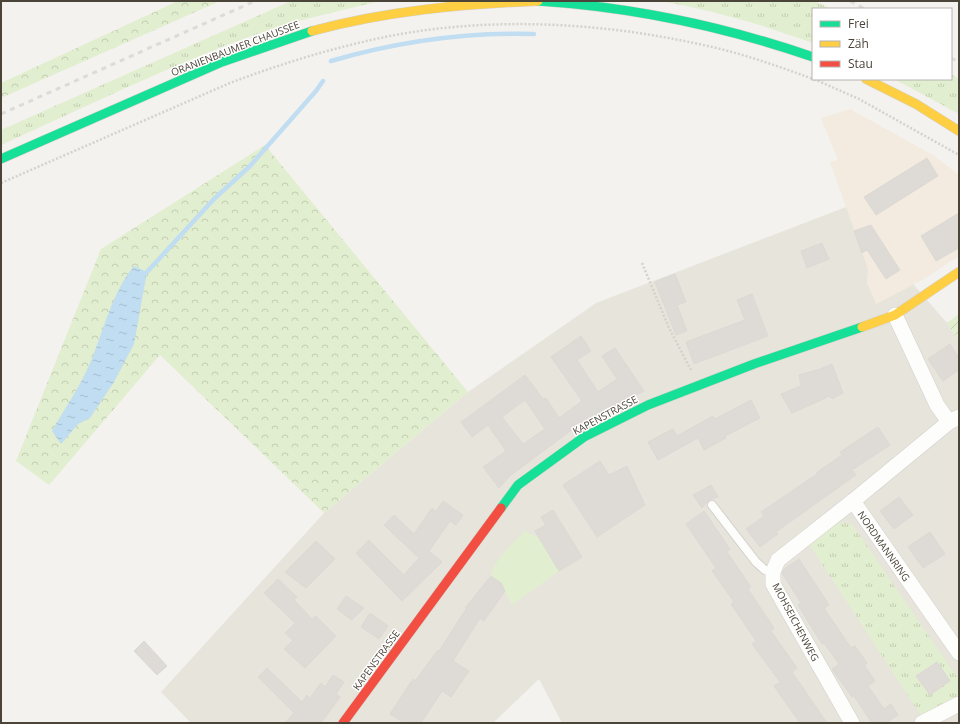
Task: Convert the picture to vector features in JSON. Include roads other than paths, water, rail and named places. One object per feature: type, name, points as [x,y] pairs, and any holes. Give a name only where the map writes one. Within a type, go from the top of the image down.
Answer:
[{"type":"main road","name":"ORANIENBAUMER CHAUSSEE","points":[[1,160],[191,75],[302,34],[377,16],[424,8],[486,2],[538,1],[604,5],[694,20],[741,32],[812,57]]},
{"type":"main road","points":[[868,80],[916,104],[959,130]]},
{"type":"main road","name":"KAPENSTRASSE","points":[[343,723],[518,485],[584,437],[648,405],[754,364],[895,315],[959,272]]},
{"type":"street","name":"NORDMANNRING","points":[[895,315],[937,405],[954,419],[853,501],[959,653]]},
{"type":"street","name":"MOHSEICHENWEG","points":[[852,723],[773,584],[773,572],[778,560],[853,501]]},
{"type":"street","points":[[922,723],[959,704]]},
{"type":"lane","points":[[712,505],[756,562],[764,570],[773,572]]},
{"type":"water","points":[[134,266],[147,272],[134,344],[114,382],[90,418],[78,424],[61,444],[52,431],[87,370],[114,299]]},
{"type":"waterway","points":[[331,61],[380,48],[431,40],[482,35],[534,34]]},
{"type":"waterway","points":[[147,272],[214,199],[250,166],[316,91],[323,81]]},
{"type":"railway","points":[[1,114],[255,1]]},
{"type":"railway","points":[[850,1],[863,8]]},
{"type":"railway","points":[[952,58],[959,62]]}]
